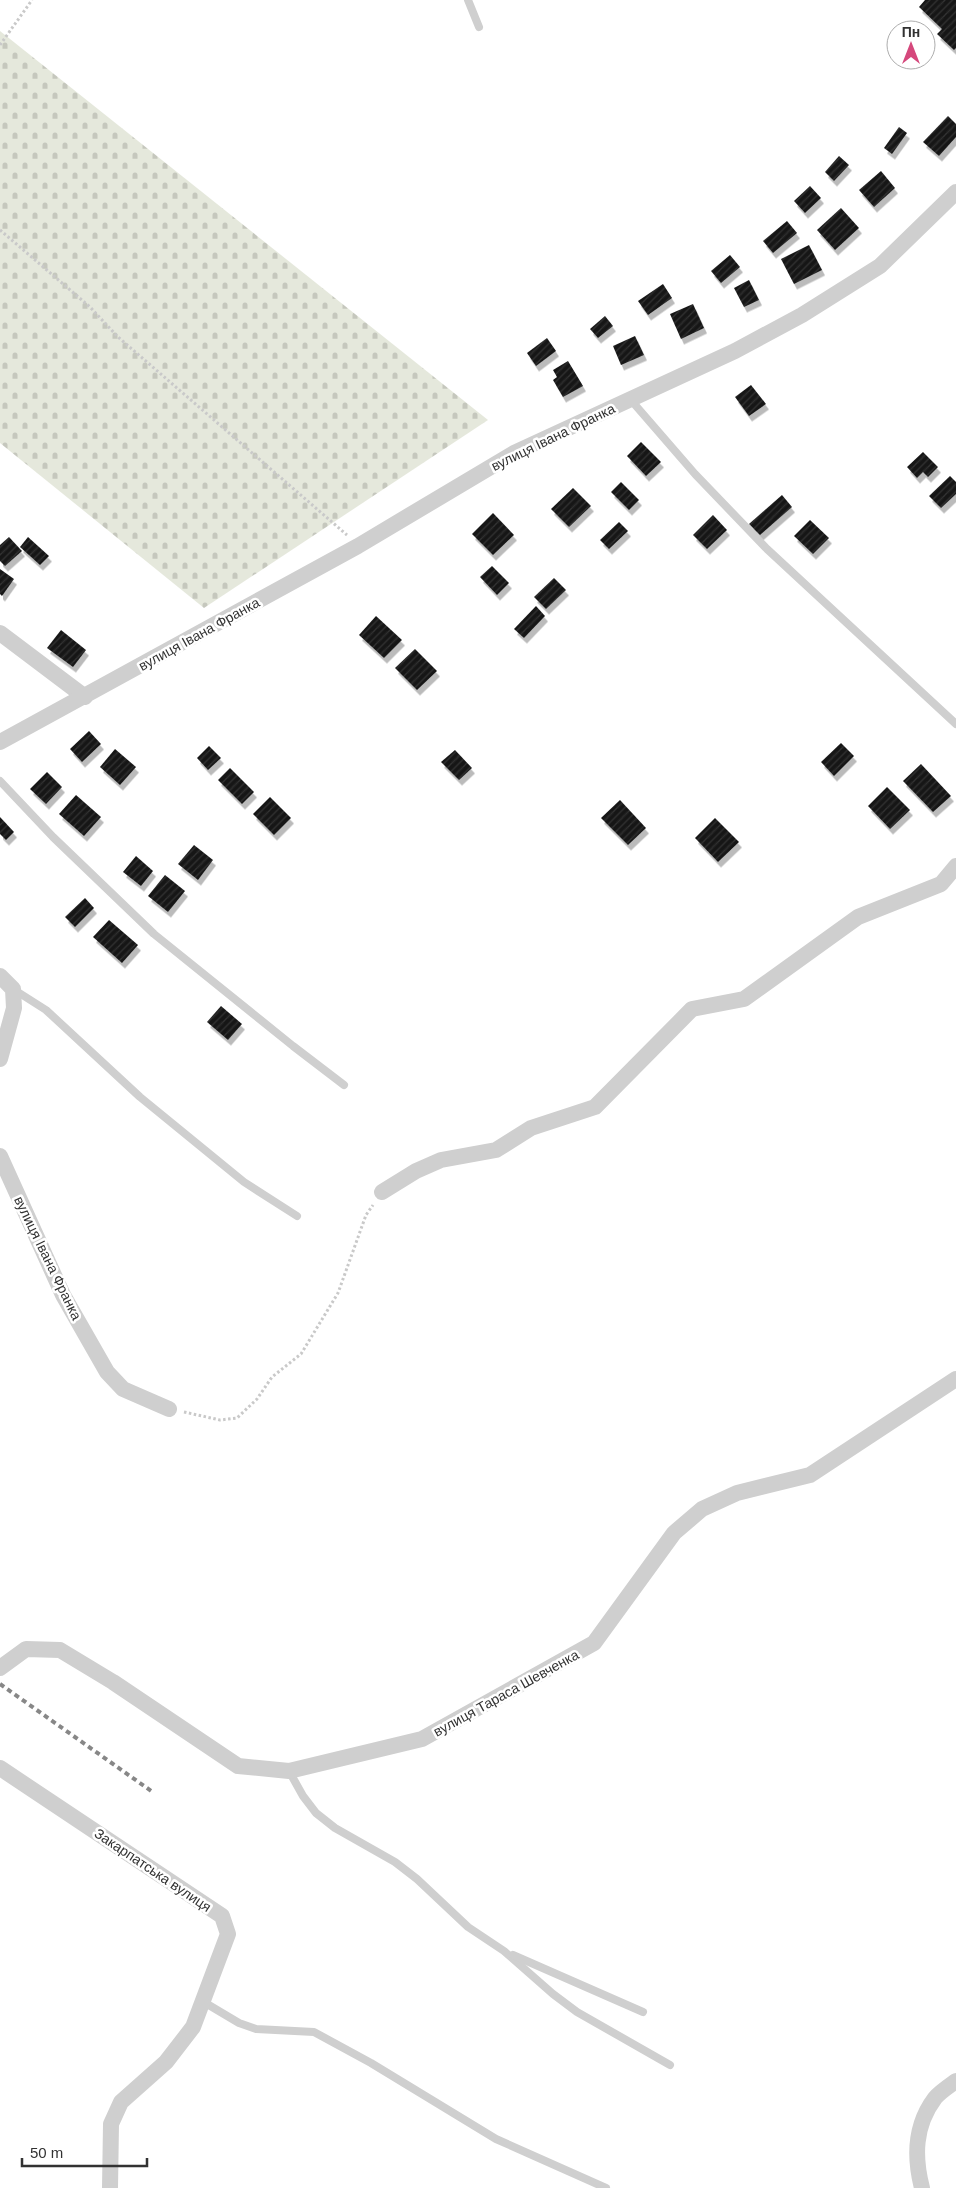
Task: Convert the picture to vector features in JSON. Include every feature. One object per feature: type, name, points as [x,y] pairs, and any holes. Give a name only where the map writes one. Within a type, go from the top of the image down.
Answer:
[{"type":"street","name":"вулиця Івана Франка","points":[[0,742],[358,546],[514,453],[743,347],[802,315],[880,266],[956,192]]},
{"type":"street","points":[[0,633],[85,697]]},
{"type":"street","points":[[382,1192],[416,1171],[441,1160],[496,1150],[530,1128],[594,1107],[692,1009],[744,999],[858,917],[941,884],[956,866]]},
{"type":"street","points":[[0,976],[13,989],[14,1008],[0,1059]]},
{"type":"street","name":"вулиця Івана Франка","points":[[0,1156],[63,1295],[107,1372],[123,1388],[169,1409]]},
{"type":"street","name":"вулиця Тараса Шевченка","points":[[0,1668],[26,1649],[60,1650],[113,1682],[238,1766],[289,1771],[422,1740],[594,1643],[674,1533],[702,1509],[738,1494],[810,1475],[956,1379]]},
{"type":"street","name":"Закарпатська вулиця","points":[[0,1768],[222,1916],[228,1934],[193,2027],[166,2062],[121,2102],[111,2124],[110,2188]]},
{"type":"street","points":[[922,2188],[917,2169],[916,2140],[923,2120],[935,2098],[956,2081]]},
{"type":"lane","points":[[468,0],[479,27]]},
{"type":"lane","points":[[630,399],[694,474],[768,549],[956,724]]},
{"type":"lane","points":[[0,781],[53,837],[154,934],[293,1046],[344,1084]]},
{"type":"lane","points":[[13,989],[46,1010],[140,1097],[237,1176],[297,1216]]},
{"type":"lane","points":[[289,1771],[303,1796],[316,1813],[335,1828],[395,1862],[417,1879],[468,1927],[504,1951],[552,1994],[577,2012],[670,2065]]},
{"type":"lane","points":[[504,1951],[643,2012]]},
{"type":"lane","points":[[202,2001],[239,2024],[256,2029],[314,2032],[371,2063],[496,2140],[606,2188]]},
{"type":"path","points":[[0,45],[32,0]]},
{"type":"path","points":[[0,230],[90,307],[118,337],[358,546]]},
{"type":"path","points":[[169,1409],[220,1420],[237,1418],[257,1399],[272,1377],[301,1354],[314,1336],[338,1293],[366,1215],[382,1192]]},
{"type":"green space","points":[[0,31],[488,420],[204,608],[0,443]]},
{"type":"building","points":[[925,0],[956,0],[956,48],[954,50],[937,34],[942,29],[936,23],[936,20],[933,20],[919,7]]},
{"type":"building","points":[[948,116],[956,124],[956,137],[939,156],[923,142]]},
{"type":"building","points":[[899,127],[907,133],[892,154],[884,148]]},
{"type":"building","points":[[839,156],[849,165],[834,181],[825,172]]},
{"type":"building","points":[[881,171],[895,188],[874,207],[859,190]]},
{"type":"building","points":[[810,186],[821,198],[805,213],[794,201]]},
{"type":"building","points":[[841,208],[859,228],[835,250],[817,230]]},
{"type":"building","points":[[787,221],[797,233],[773,253],[763,241]]},
{"type":"building","points":[[809,245],[822,270],[794,284],[781,259]]},
{"type":"building","points":[[730,255],[740,267],[721,283],[711,271]]},
{"type":"building","points":[[749,280],[759,300],[744,307],[734,288]]},
{"type":"building","points":[[663,284],[672,298],[648,315],[638,301]]},
{"type":"building","points":[[693,304],[704,328],[681,339],[670,314]]},
{"type":"building","points":[[605,316],[613,326],[598,338],[590,329]]},
{"type":"building","points":[[635,336],[644,355],[621,365],[613,346]]},
{"type":"building","points":[[547,338],[556,351],[536,366],[527,353]]},
{"type":"building","points":[[568,361],[583,386],[563,397],[553,380],[557,377],[553,370]]},
{"type":"building","points":[[751,385],[766,404],[749,416],[735,397]]},
{"type":"building","points":[[641,442],[661,462],[646,476],[627,456]]},
{"type":"building","points":[[923,452],[938,467],[928,477],[923,472],[917,478],[907,467]]},
{"type":"building","points":[[950,476],[956,482],[956,494],[941,508],[929,496]]},
{"type":"building","points":[[621,482],[639,500],[629,510],[611,492]]},
{"type":"building","points":[[573,488],[591,506],[569,527],[551,509]]},
{"type":"building","points":[[782,495],[792,507],[760,535],[749,524]]},
{"type":"building","points":[[493,513],[514,535],[493,555],[472,534]]},
{"type":"building","points":[[713,515],[727,530],[707,549],[693,535]]},
{"type":"building","points":[[810,520],[829,538],[813,554],[794,536]]},
{"type":"building","points":[[619,522],[628,531],[609,549],[600,540]]},
{"type":"building","points":[[9,537],[22,551],[5,566],[0,561],[0,545]]},
{"type":"building","points":[[28,537],[49,556],[40,565],[20,547]]},
{"type":"building","points":[[492,566],[509,583],[497,595],[480,577]]},
{"type":"building","points":[[0,569],[14,579],[2,596],[0,594]]},
{"type":"building","points":[[554,578],[566,590],[546,609],[534,597]]},
{"type":"building","points":[[536,606],[545,616],[524,638],[514,629]]},
{"type":"building","points":[[376,616],[402,640],[384,658],[359,635]]},
{"type":"building","points":[[61,630],[86,650],[73,667],[47,648]]},
{"type":"building","points":[[415,649],[437,671],[417,690],[395,668]]},
{"type":"building","points":[[89,731],[101,744],[82,762],[70,749]]},
{"type":"building","points":[[841,743],[854,756],[834,776],[821,762]]},
{"type":"building","points":[[209,746],[221,758],[208,770],[197,758]]},
{"type":"building","points":[[115,749],[136,767],[120,785],[100,767]]},
{"type":"building","points":[[455,750],[472,768],[459,780],[441,762]]},
{"type":"building","points":[[921,764],[951,796],[933,812],[903,781]]},
{"type":"building","points":[[230,768],[254,792],[242,804],[218,780]]},
{"type":"building","points":[[47,772],[62,787],[46,804],[30,789]]},
{"type":"building","points":[[887,787],[910,810],[890,829],[868,806]]},
{"type":"building","points":[[76,795],[101,817],[84,836],[59,814]]},
{"type":"building","points":[[270,797],[291,818],[274,835],[253,814]]},
{"type":"building","points":[[620,800],[646,828],[628,845],[601,818]]},
{"type":"building","points":[[0,817],[14,832],[6,840],[0,834]]},
{"type":"building","points":[[715,818],[739,842],[718,862],[695,838]]},
{"type":"building","points":[[194,845],[213,860],[198,880],[178,864]]},
{"type":"building","points":[[136,856],[153,871],[141,886],[123,872]]},
{"type":"building","points":[[165,875],[185,891],[168,912],[148,896]]},
{"type":"building","points":[[85,898],[94,908],[75,927],[65,917]]},
{"type":"building","points":[[109,920],[138,945],[122,963],[93,937]]},
{"type":"building","points":[[221,1006],[242,1024],[228,1040],[207,1022]]},
{"type":"railway","points":[[0,1684],[154,1793]]}]
